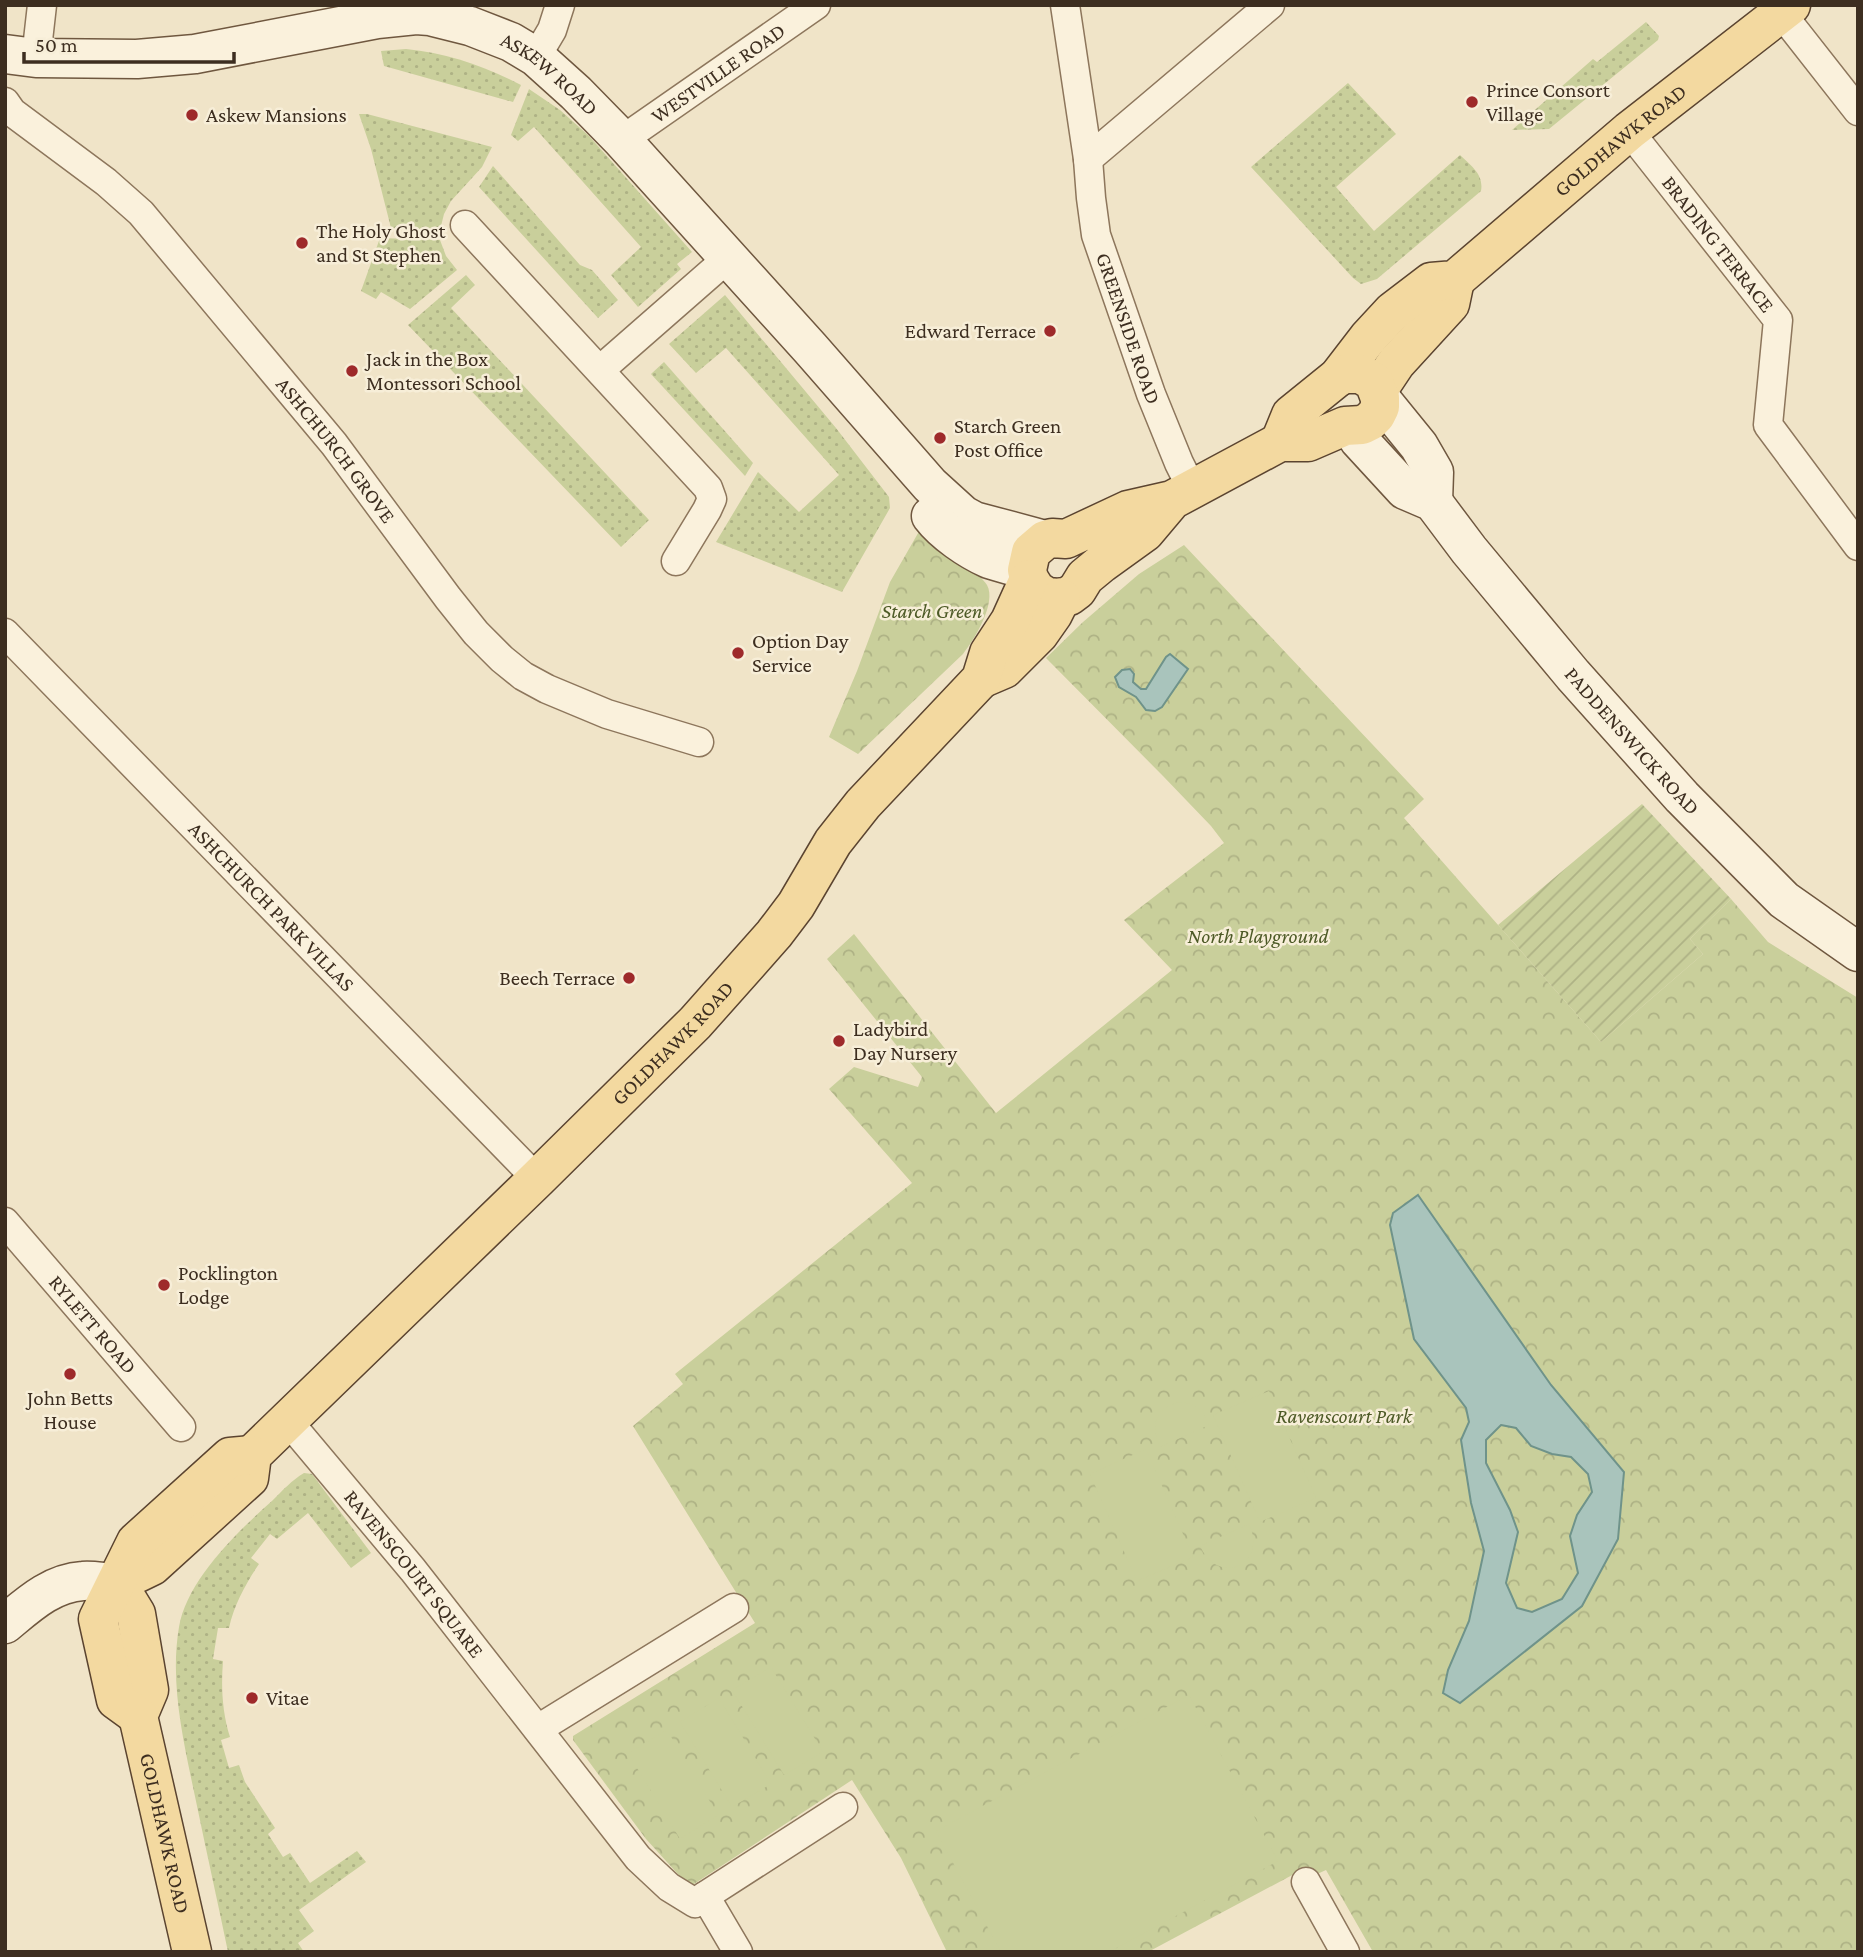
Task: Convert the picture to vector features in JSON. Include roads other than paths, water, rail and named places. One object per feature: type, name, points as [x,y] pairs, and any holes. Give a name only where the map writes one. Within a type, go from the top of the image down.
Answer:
[{"type":"main road","name":"GOLDHAWK ROAD","points":[[1280,442],[1291,415],[1335,380],[1393,311],[1431,282],[1454,280],[1629,131],[1786,9]]},
{"type":"main road","name":"ASKEW ROAD","points":[[16,55],[137,59],[195,54],[313,18],[430,16],[470,26],[511,42],[536,57],[576,93],[810,348],[930,485],[931,517],[969,548],[988,558],[1042,557]]},
{"type":"main road","points":[[1042,557],[1128,510],[1182,494],[1280,442],[1308,442],[1370,421],[1380,407],[1379,394],[1396,362],[1450,304],[1454,280]]},
{"type":"main road","points":[[1348,427],[1336,422],[1330,415],[1325,398],[1335,380],[1345,374],[1361,374],[1368,377],[1419,446],[1434,472],[1433,502]]},
{"type":"main road","name":"PADDENSWICK ROAD","points":[[1348,427],[1405,490],[1433,502],[1469,550],[1573,675],[1682,797],[1784,900],[1858,952]]},
{"type":"main road","points":[[1042,557],[1036,590],[1047,597],[1073,588],[1144,532],[1182,494]]},
{"type":"main road","points":[[981,678],[1004,669],[1039,634],[1073,588],[1086,562],[1083,552],[1075,544],[1042,557]]},
{"type":"main road","name":"GOLDHAWK ROAD","points":[[192,1952],[138,1716],[149,1690],[136,1614],[117,1583],[152,1566],[248,1478],[252,1455],[646,1073],[732,982],[796,905],[833,842],[863,804],[981,678],[989,653],[1010,621],[1042,557]]},
{"type":"main road","points":[[5,1624],[35,1598],[59,1587],[84,1581],[117,1583]]},
{"type":"street","points":[[16,55],[42,5]]},
{"type":"street","points":[[536,57],[552,30],[559,5]]},
{"type":"street","name":"WESTVILLE ROAD","points":[[621,140],[816,5]]},
{"type":"street","name":"GREENSIDE ROAD","points":[[1065,5],[1097,239],[1151,394],[1179,463],[1182,494]]},
{"type":"street","points":[[1088,159],[1270,5]]},
{"type":"street","points":[[1786,9],[1858,111]]},
{"type":"street","name":"ASHCHURCH GROVE","points":[[5,102],[12,112],[106,182],[141,213],[334,444],[447,598],[502,659],[547,690],[607,714],[699,742]]},
{"type":"street","name":"BRADING TERRACE","points":[[1629,131],[1778,320],[1768,425],[1858,547]]},
{"type":"street","points":[[465,225],[708,488],[712,499],[676,561]]},
{"type":"street","points":[[600,370],[728,258]]},
{"type":"street","name":"ASHCHURCH PARK VILLAS","points":[[5,633],[537,1180]]},
{"type":"street","name":"RYLETT ROAD","points":[[5,1222],[181,1427]]},
{"type":"street","name":"RAVENSCOURT SQUARE","points":[[288,1420],[405,1577],[538,1729],[638,1858],[668,1887],[695,1903],[705,1896]]},
{"type":"street","points":[[538,1729],[734,1608]]},
{"type":"street","points":[[738,1952],[705,1896],[842,1807]]},
{"type":"street","points":[[1306,1882],[1345,1952]]},
{"type":"water","points":[[1170,654],[1188,669],[1162,707],[1155,711],[1146,710],[1136,697],[1119,687],[1115,677],[1122,670],[1130,669],[1134,674],[1133,682],[1141,689],[1146,689]]},
{"type":"water","points":[[1418,1195],[1551,1385],[1624,1472],[1618,1539],[1582,1606],[1460,1703],[1443,1693],[1448,1670],[1469,1621],[1484,1551],[1471,1503],[1461,1440],[1469,1422],[1466,1408],[1414,1339],[1390,1225],[1393,1213]],"holes":[[[1501,1425],[1516,1428],[1531,1446],[1552,1454],[1571,1457],[1588,1474],[1592,1492],[1577,1515],[1570,1536],[1578,1573],[1562,1599],[1532,1612],[1517,1608],[1506,1583],[1518,1532],[1486,1463],[1486,1440]]]},
{"type":"place","name":"Prince Consort Village","points":[[1472,102]]},
{"type":"place","name":"Askew Mansions","points":[[192,115]]},
{"type":"place","name":"The Holy Ghost and St Stephen","points":[[302,243]]},
{"type":"place","name":"Edward Terrace","points":[[1050,331]]},
{"type":"place","name":"Jack in the Box Montessori School","points":[[352,371]]},
{"type":"place","name":"Starch Green Post Office","points":[[940,438]]},
{"type":"place","name":"Option Day Service","points":[[738,653]]},
{"type":"place","name":"Beech Terrace","points":[[629,978]]},
{"type":"place","name":"Ladybird Day Nursery","points":[[839,1041]]},
{"type":"place","name":"Pocklington Lodge","points":[[164,1285]]},
{"type":"place","name":"John Betts House","points":[[70,1374]]},
{"type":"place","name":"Vitae","points":[[252,1698]]},
{"type":"park label","name":"Starch Green","points":[[932,611]]},
{"type":"park label","name":"North Playground","points":[[1258,936]]},
{"type":"park label","name":"Ravenscourt Park","points":[[1344,1416]]}]
